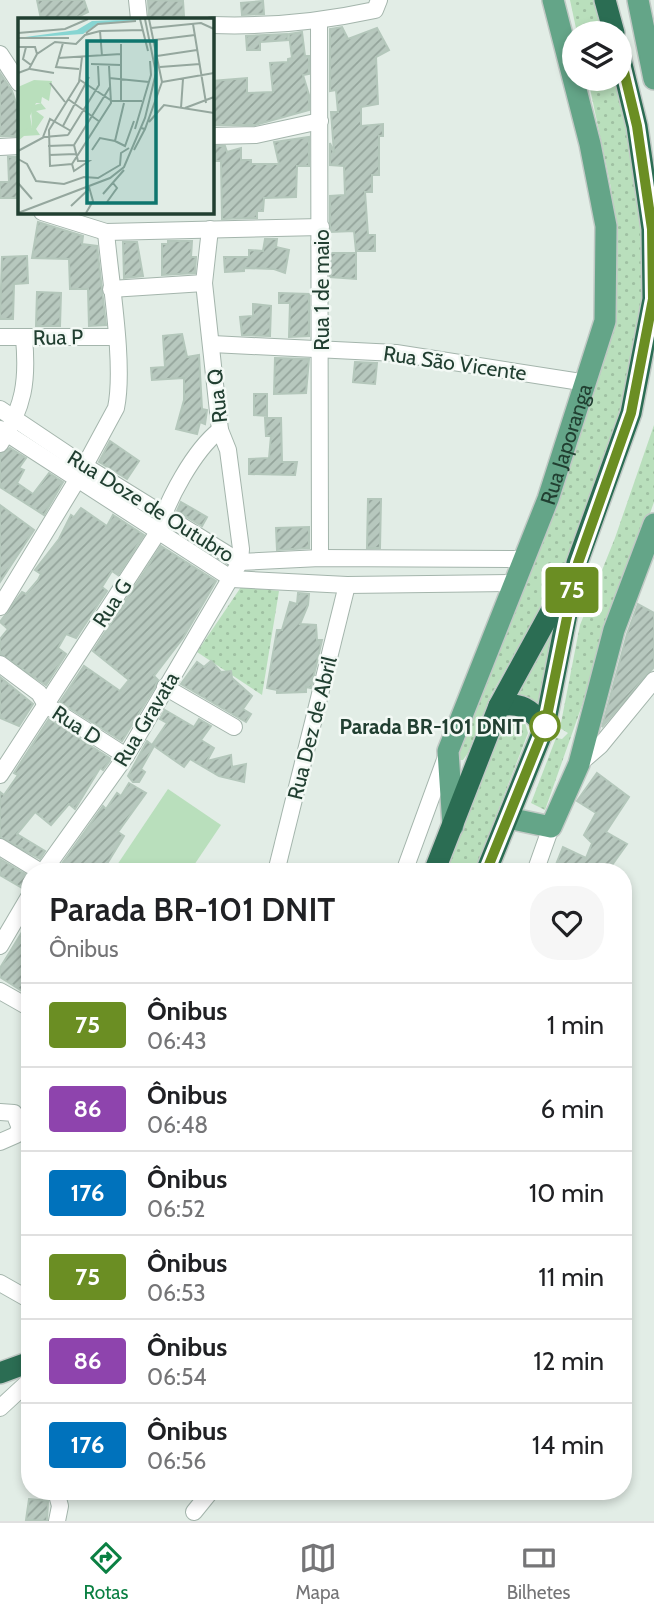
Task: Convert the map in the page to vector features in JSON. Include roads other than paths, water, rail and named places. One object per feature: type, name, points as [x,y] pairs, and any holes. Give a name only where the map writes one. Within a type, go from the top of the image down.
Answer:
[{"type":"highway","points":[[606,0],[611,21]]},
{"type":"highway","points":[[490,863],[545,726],[578,563],[631,413],[653,299],[652,229],[637,126],[629,91]]},
{"type":"highway","points":[[438,863],[499,706],[578,563]]},
{"type":"highway","points":[[499,706],[514,703],[532,710],[545,726]]},
{"type":"highway","points":[[0,1373],[21,1376]]},
{"type":"main road","name":"Rua Japoranga","points":[[448,751],[525,559],[587,383],[605,321],[606,226],[590,144],[553,0]]},
{"type":"main road","points":[[638,0],[654,79]]},
{"type":"main road","points":[[508,818],[551,827],[579,764],[614,630],[654,524]]},
{"type":"main road","points":[[448,751],[453,826]]},
{"type":"street","points":[[137,0],[139,18]]},
{"type":"street","points":[[214,25],[253,27],[319,22],[374,10],[379,0]]},
{"type":"street","name":"Rua 1 de maio","points":[[319,22],[320,558]]},
{"type":"street","points":[[0,54],[18,81]]},
{"type":"street","points":[[214,136],[256,135],[320,121]]},
{"type":"street","points":[[0,147],[18,146]]},
{"type":"street","points":[[48,214],[106,232],[321,227]]},
{"type":"street","name":"Rua Q","points":[[210,229],[204,283],[220,430],[228,450],[241,549],[240,562]]},
{"type":"street","name":"Rua P","points":[[0,607],[81,473],[116,408],[118,396],[115,337],[106,232]]},
{"type":"street","points":[[111,289],[204,283]]},
{"type":"street","name":"Rua P","points":[[0,337],[115,337]]},
{"type":"street","points":[[6,431],[27,372],[24,338]]},
{"type":"street","name":"Rua São Vicente","points":[[212,344],[321,347],[396,353],[587,383]]},
{"type":"street","name":"Rua Doze de Outubro","points":[[0,409],[6,431],[163,515],[240,562],[320,558],[525,559]]},
{"type":"street","name":"Rua G","points":[[0,775],[158,532],[163,515],[205,442],[220,430]]},
{"type":"street","name":"Rua Doze de Outubro","points":[[81,473],[158,532],[232,579],[347,585],[515,583]]},
{"type":"street","points":[[279,560],[279,583]]},
{"type":"street","name":"Rua Gravata","points":[[49,863],[126,756],[240,562]]},
{"type":"street","name":"Rua Dez de Abril","points":[[278,863],[347,585]]},
{"type":"street","name":"Rua D","points":[[0,664],[39,693],[46,705],[126,756]]},
{"type":"street","points":[[579,764],[600,746],[654,680]]},
{"type":"street","points":[[165,687],[234,727]]},
{"type":"street","name":"Rua Japoranga","points":[[407,863],[448,751]]},
{"type":"street","points":[[538,863],[551,827]]},
{"type":"street","points":[[0,846],[27,863]]},
{"type":"street","points":[[0,946],[21,910]]},
{"type":"street","points":[[0,990],[21,1003]]},
{"type":"street","points":[[0,1112],[14,1113],[20,1121],[20,1128],[16,1135],[0,1142]]},
{"type":"street","points":[[0,1283],[21,1295]]},
{"type":"street","points":[[0,1408],[21,1383]]},
{"type":"street","points":[[57,1521],[58,1500]]},
{"type":"street","points":[[194,1512],[204,1500]]},
{"type":"place","name":"Parada BR-101 DNIT","points":[[545,726]]}]
